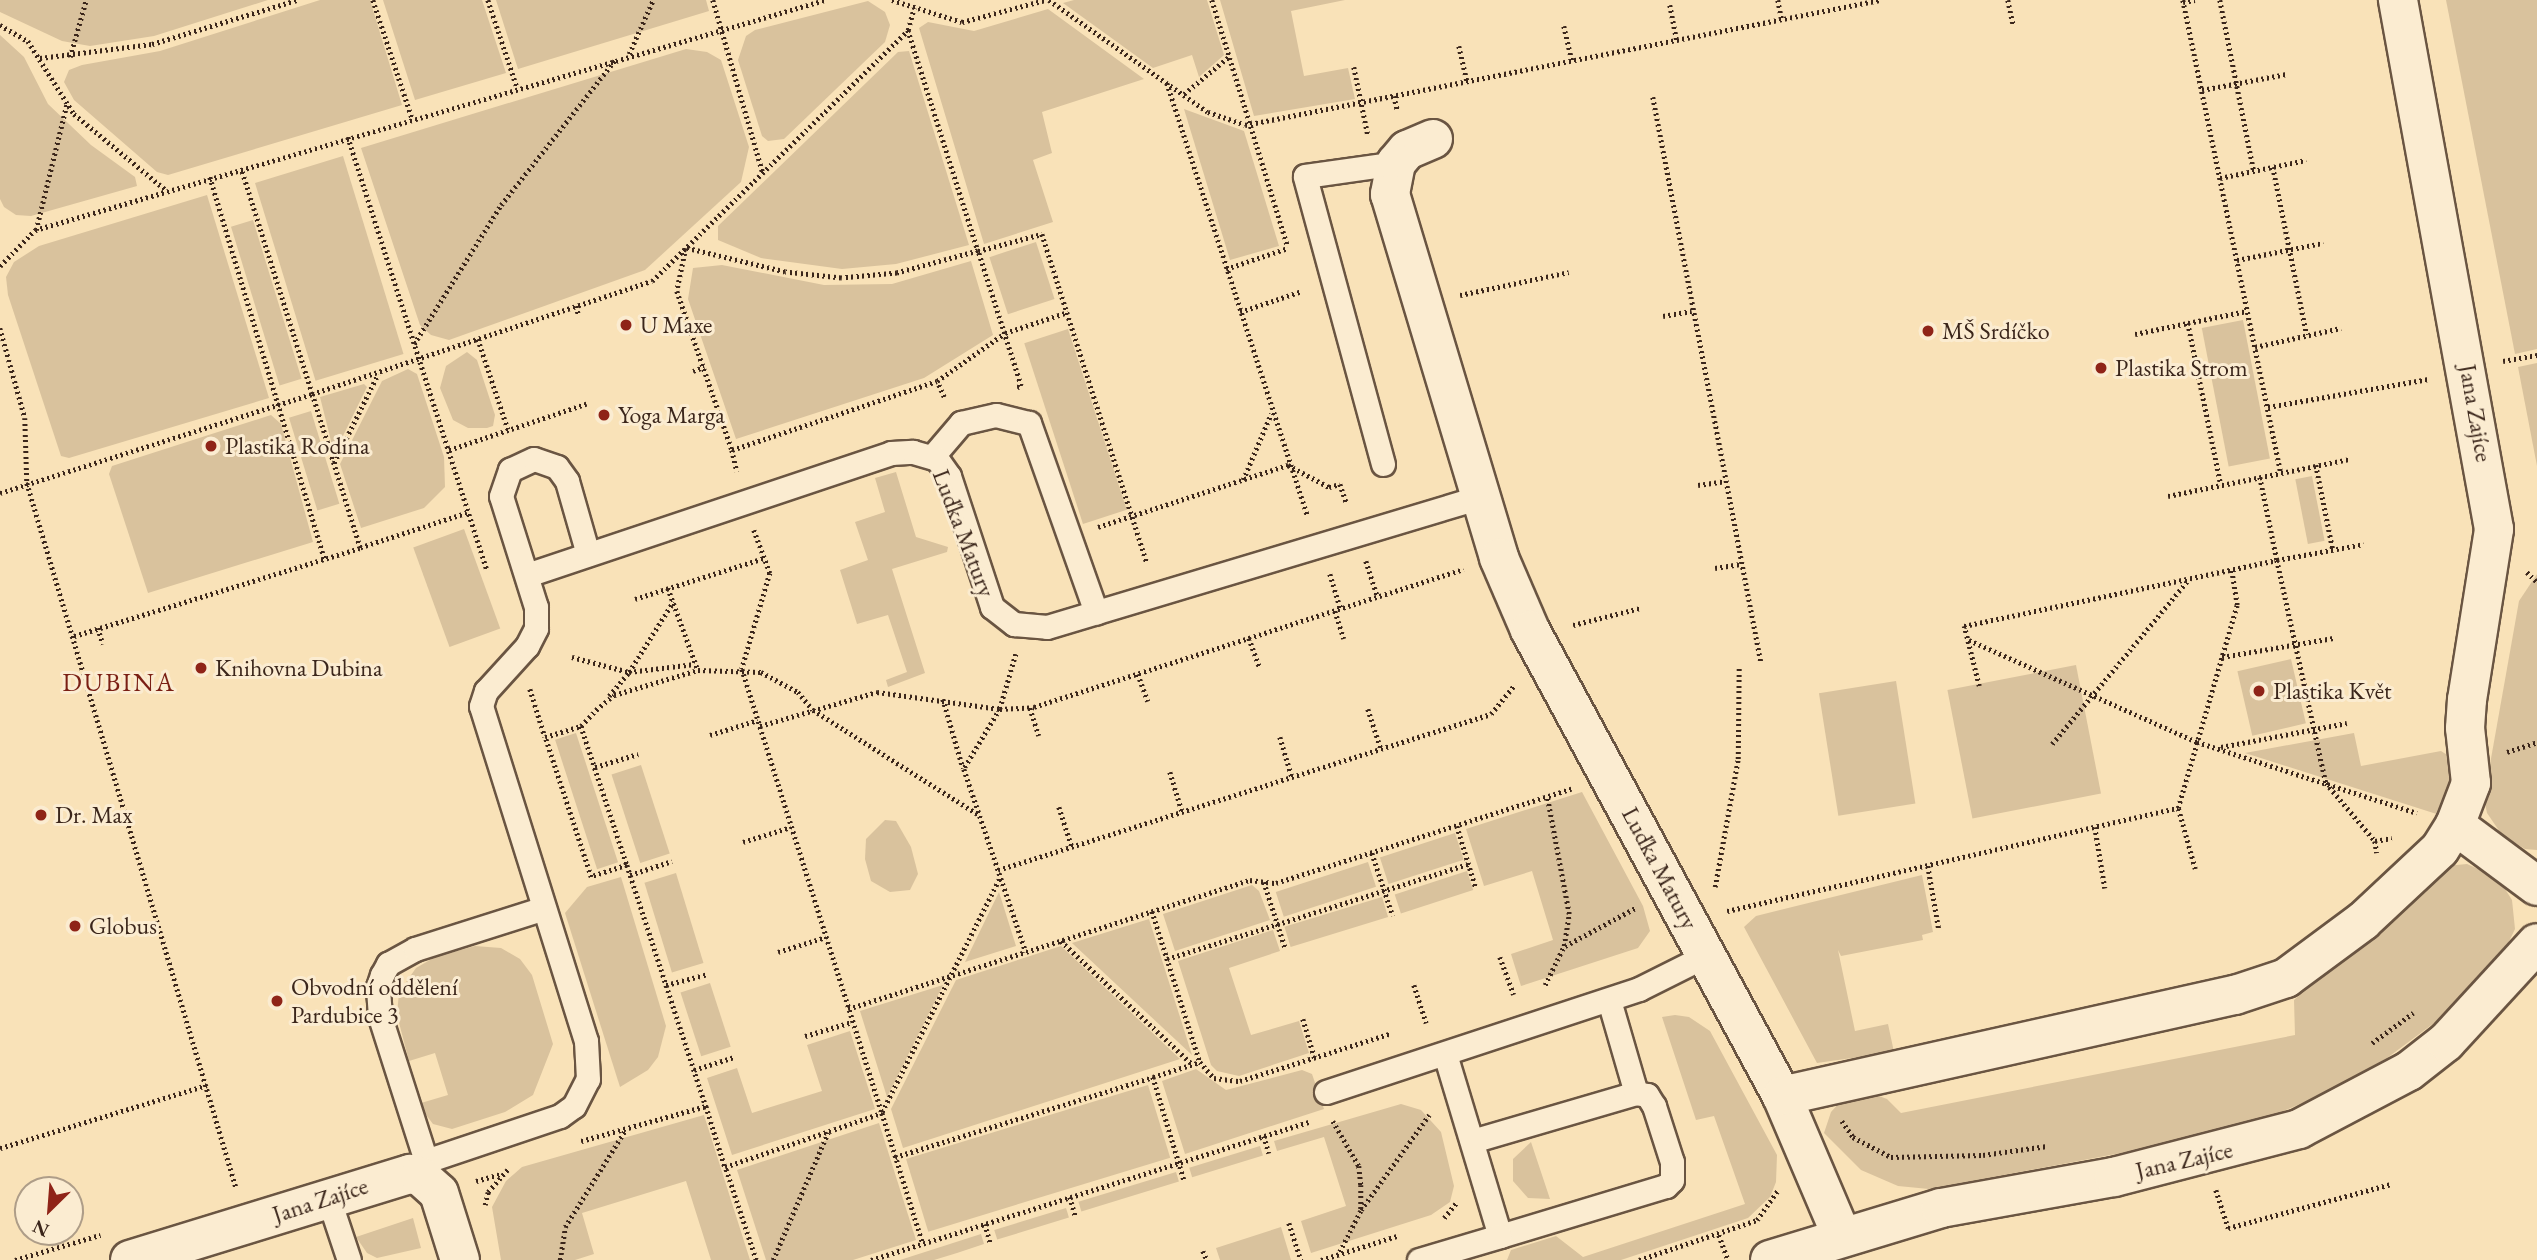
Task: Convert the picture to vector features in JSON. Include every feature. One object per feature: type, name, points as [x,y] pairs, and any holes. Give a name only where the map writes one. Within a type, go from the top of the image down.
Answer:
[{"type":"street","name":"Jana Zajíce","points":[[1782,1096],[2261,988],[2315,960],[2440,849],[2455,825],[2471,783],[2467,700],[2494,529],[2469,372],[2398,0]]},
{"type":"street","points":[[1386,165],[1406,150],[1433,139]]},
{"type":"street","name":"Luďka Matury","points":[[1386,165],[1391,178],[1394,213],[1499,558],[1530,630],[1782,1096],[1843,1237]]},
{"type":"street","points":[[2455,825],[2537,886]]},
{"type":"street","name":"Jana Zajíce","points":[[1770,1260],[1941,1208],[2205,1156],[2299,1129],[2409,1071],[2479,1011],[2537,943]]},
{"type":"street","name":"Jana Zajíce","points":[[130,1260],[423,1168]]},
{"type":"street","points":[[423,1168],[439,1193],[460,1260]]},
{"type":"lane","points":[[1384,464],[1304,176],[1386,165]]},
{"type":"lane","points":[[932,457],[961,423],[987,415],[1023,420],[1034,428],[1096,612]]},
{"type":"lane","name":"Luďka Matury","points":[[527,575],[891,453],[932,457],[948,477],[992,607],[1004,620],[1024,627]]},
{"type":"lane","points":[[544,908],[407,952],[388,964],[382,975],[378,987],[380,1017],[423,1168],[545,1124],[574,1106],[584,1092],[590,1061],[586,1041],[481,706],[486,691],[533,636],[537,617],[527,575],[501,496],[504,477],[526,460],[550,462],[563,473],[589,554]]},
{"type":"lane","points":[[1024,627],[1047,627],[1480,498]]},
{"type":"lane","points":[[1326,1092],[1609,1000],[1663,980],[1707,955]]},
{"type":"lane","points":[[1609,1000],[1636,1093]]},
{"type":"lane","points":[[1445,1054],[1500,1236]]},
{"type":"lane","points":[[1419,1260],[1666,1186],[1673,1172],[1650,1098],[1636,1093],[1472,1141]]},
{"type":"lane","points":[[328,1197],[349,1260]]},
{"type":"path","points":[[70,57],[86,0]]},
{"type":"path","points":[[40,58],[70,57],[152,44],[297,0]]},
{"type":"path","points":[[373,0],[412,118]]},
{"type":"path","points":[[488,0],[517,88]]},
{"type":"path","points":[[628,54],[653,0]]},
{"type":"path","points":[[713,0],[763,173]]},
{"type":"path","points":[[0,266],[36,230],[628,54],[825,0]]},
{"type":"path","points":[[892,0],[962,22],[1047,0],[1208,112],[1245,125],[1880,0]]},
{"type":"path","points":[[1778,0],[1782,20]]},
{"type":"path","points":[[2008,0],[2012,24]]},
{"type":"path","points":[[2195,0],[2183,1],[2281,473]]},
{"type":"path","points":[[2220,0],[2254,171]]},
{"type":"path","points":[[1670,5],[1676,40]]},
{"type":"path","points":[[0,492],[312,394],[652,281],[908,30],[914,8]]},
{"type":"path","points":[[0,25],[28,41],[67,103],[167,191]]},
{"type":"path","points":[[1563,26],[1572,61]]},
{"type":"path","points":[[908,30],[1021,386],[1009,390]]},
{"type":"path","points":[[1459,46],[1467,82]]},
{"type":"path","points":[[1184,94],[1230,56]]},
{"type":"path","points":[[414,344],[501,205],[616,58]]},
{"type":"path","points":[[1354,67],[1361,103],[1386,165]]},
{"type":"path","points":[[2202,90],[2287,74]]},
{"type":"path","points":[[1166,83],[1301,506]]},
{"type":"path","points":[[1653,97],[1761,662]]},
{"type":"path","points":[[36,230],[67,103]]},
{"type":"path","points":[[348,137],[467,513],[491,577]]},
{"type":"path","points":[[2220,178],[2306,160]]},
{"type":"path","points":[[2273,167],[2307,335]]},
{"type":"path","points":[[241,169],[360,548]]},
{"type":"path","points":[[210,177],[325,560]]},
{"type":"path","points":[[686,248],[785,272],[841,278],[897,273],[1042,234],[1156,594]]},
{"type":"path","points":[[2237,260],[2323,243]]},
{"type":"path","points":[[686,248],[677,291],[732,450],[936,381],[1005,333],[1068,312]]},
{"type":"path","points":[[1226,269],[1288,248]]},
{"type":"path","points":[[1455,296],[1569,272]]},
{"type":"path","points":[[1240,313],[1302,291]]},
{"type":"path","points":[[576,306],[579,316]]},
{"type":"path","points":[[1663,316],[1692,311]]},
{"type":"path","points":[[2135,334],[2247,311]]},
{"type":"path","points":[[2188,323],[2221,485]]},
{"type":"path","points":[[0,328],[25,418],[27,483],[235,1185]]},
{"type":"path","points":[[2255,346],[2341,328]]},
{"type":"path","points":[[478,339],[508,429]]},
{"type":"path","points":[[693,371],[704,367]]},
{"type":"path","points":[[333,464],[379,372]]},
{"type":"path","points":[[2268,407],[2469,372]]},
{"type":"path","points":[[936,381],[949,410]]},
{"type":"path","points":[[449,450],[586,404]]},
{"type":"path","points":[[1242,480],[1272,412]]},
{"type":"path","points":[[2168,496],[2350,459]]},
{"type":"path","points":[[1070,536],[1288,465],[1329,486],[1340,484],[1357,534]]},
{"type":"path","points":[[2316,466],[2333,550]]},
{"type":"path","points":[[2260,477],[2326,783],[2375,841],[2383,902]]},
{"type":"path","points":[[1698,485],[1725,481]]},
{"type":"path","points":[[744,502],[770,573],[742,669],[923,1244]]},
{"type":"path","points":[[74,636],[325,560],[467,513]]},
{"type":"path","points":[[1979,686],[1964,626],[2231,568],[2364,544]]},
{"type":"path","points":[[635,599],[764,558]]},
{"type":"path","points":[[710,735],[877,692],[942,698],[1000,709],[1030,708],[1499,558]]},
{"type":"path","points":[[1715,568],[1741,564]]},
{"type":"path","points":[[2195,869],[2178,808],[2237,604],[2231,568]]},
{"type":"path","points":[[2052,744],[2189,579]]},
{"type":"path","points":[[668,588],[698,670]]},
{"type":"path","points":[[545,737],[581,726],[629,673],[673,602]]},
{"type":"path","points":[[1567,626],[1640,608]]},
{"type":"path","points":[[1335,611],[1344,639]]},
{"type":"path","points":[[964,769],[1000,709],[1024,627]]},
{"type":"path","points":[[98,628],[103,644]]},
{"type":"path","points":[[1249,638],[1259,666]]},
{"type":"path","points":[[2222,657],[2333,638]]},
{"type":"path","points":[[1968,640],[2197,742],[2455,825]]},
{"type":"path","points":[[519,654],[591,877],[627,865]]},
{"type":"path","points":[[572,657],[629,673],[695,664]]},
{"type":"path","points":[[1714,892],[1738,759],[1739,666]]},
{"type":"path","points":[[596,710],[614,695],[698,670],[742,669],[777,680],[798,692],[813,710],[979,814]]},
{"type":"path","points":[[998,870],[1492,714],[1511,693],[1516,671]]},
{"type":"path","points":[[1138,674],[1148,701]]},
{"type":"path","points":[[942,698],[1026,952]]},
{"type":"path","points":[[1030,708],[1039,736]]},
{"type":"path","points":[[1368,709],[1381,749]]},
{"type":"path","points":[[2217,748],[2347,723]]},
{"type":"path","points":[[581,726],[756,1260]]},
{"type":"path","points":[[1280,737],[1292,777]]},
{"type":"path","points":[[595,767],[638,754]]},
{"type":"path","points":[[1170,772],[1182,811]]},
{"type":"path","points":[[848,1009],[1250,880],[1276,883],[1585,785]]},
{"type":"path","points":[[1545,985],[1564,946],[1569,914],[1547,797]]},
{"type":"path","points":[[1059,807],[1072,847]]},
{"type":"path","points":[[1726,912],[2178,808]]},
{"type":"path","points":[[1457,826],[1476,888]]},
{"type":"path","points":[[743,842],[792,827]]},
{"type":"path","points":[[2095,827],[2105,888]]},
{"type":"path","points":[[2375,841],[2384,840]]},
{"type":"path","points":[[1372,853],[1393,916]]},
{"type":"path","points":[[631,875],[672,861]]},
{"type":"path","points":[[1167,959],[1469,864]]},
{"type":"path","points":[[1928,866],[1939,930]]},
{"type":"path","points":[[725,1167],[882,1113],[1000,877]]},
{"type":"path","points":[[1264,882],[1286,950]]},
{"type":"path","points":[[1564,946],[1647,901]]},
{"type":"path","points":[[1152,911],[1200,1062],[1214,1078],[1230,1083],[1315,1058],[1303,1019]]},
{"type":"path","points":[[778,952],[825,937]]},
{"type":"path","points":[[1061,941],[1192,1064]]},
{"type":"path","points":[[1500,957],[1514,995]]},
{"type":"path","points":[[666,985],[708,974]]},
{"type":"path","points":[[1414,985],[1426,1023]]},
{"type":"path","points":[[2366,1047],[2419,1009]]},
{"type":"path","points":[[804,1036],[852,1021]]},
{"type":"path","points":[[694,1070],[734,1058]]},
{"type":"path","points":[[895,1157],[1200,1062]]},
{"type":"path","points":[[1153,1077],[1184,1180]]},
{"type":"path","points":[[0,1148],[207,1084]]},
{"type":"path","points":[[1818,1086],[1853,1137],[1891,1157],[1983,1155],[2049,1145]]},
{"type":"path","points":[[1339,1254],[1361,1211],[1434,1112],[1424,1105]]},
{"type":"path","points":[[575,1143],[706,1106]]},
{"type":"path","points":[[1333,1115],[1329,1115],[1359,1166],[1361,1211]]},
{"type":"path","points":[[875,1259],[1316,1119]]},
{"type":"path","points":[[561,1260],[565,1227],[626,1129]]},
{"type":"path","points":[[773,1260],[828,1132]]},
{"type":"path","points":[[1264,1136],[1269,1153]]},
{"type":"path","points":[[2205,1156],[2228,1228],[2391,1184]]},
{"type":"path","points":[[482,1216],[488,1192],[513,1166]]},
{"type":"path","points":[[1639,1260],[1757,1220],[1776,1200],[1780,1187]]},
{"type":"path","points":[[1070,1197],[1075,1215]]},
{"type":"path","points":[[1441,1222],[1457,1198]]},
{"type":"path","points":[[1289,1223],[1301,1260]]},
{"type":"path","points":[[985,1224],[990,1242]]},
{"type":"path","points":[[1321,1260],[1402,1234]]},
{"type":"path","points":[[1719,1235],[1728,1260]]},
{"type":"path","points":[[1203,1251],[1207,1260]]},
{"type":"shaded area","points":[[0,0],[268,0],[154,36],[90,46],[62,41],[0,12]]},
{"type":"shaded area","points":[[320,0],[370,0],[402,105],[168,175],[157,172],[74,100],[64,82],[69,70],[82,65],[160,51]]},
{"type":"shaded area","points":[[383,0],[482,0],[506,73],[415,100]]},
{"type":"shaded area","points":[[496,0],[706,0],[709,11],[518,69]]},
{"type":"shaded area","points":[[1074,0],[1207,0],[1224,55],[1199,77],[1192,55],[1153,68],[1063,3]]},
{"type":"shaded area","points":[[1220,0],[1345,0],[1291,11],[1304,76],[1348,68],[1355,99],[1254,116]]},
{"type":"shaded area","points":[[2446,0],[2537,0],[2537,349],[2515,354]]},
{"type":"shaded area","points":[[868,1],[885,12],[890,25],[885,42],[784,139],[768,141],[762,136],[738,60],[746,36],[755,30]]},
{"type":"shaded area","points":[[1048,9],[1144,79],[1042,112],[1052,153],[1033,160],[1053,222],[984,244],[919,28],[928,22],[974,31]]},
{"type":"shaded area","points":[[0,35],[24,57],[48,104],[91,145],[135,177],[137,186],[31,216],[16,215],[4,207],[0,199]]},
{"type":"shaded area","points":[[686,49],[707,52],[721,60],[749,147],[741,182],[645,270],[449,340],[431,335],[420,325],[361,148]]},
{"type":"shaded area","points":[[909,51],[969,245],[896,264],[842,269],[761,258],[718,240],[718,226],[898,52]]},
{"type":"shaded area","points":[[1184,109],[1244,131],[1279,246],[1230,260]]},
{"type":"shaded area","points":[[343,156],[404,354],[316,381],[255,183]]},
{"type":"shaded area","points":[[207,195],[269,398],[69,458],[61,456],[8,295],[6,277],[14,262],[39,246]]},
{"type":"shaded area","points":[[253,220],[302,379],[280,385],[231,227]]},
{"type":"shaded area","points":[[1036,242],[1055,299],[1008,314],[989,257]]},
{"type":"shaded area","points":[[971,261],[993,335],[924,378],[736,439],[688,299],[693,268],[722,265],[824,285],[892,284]]},
{"type":"shaded area","points":[[2243,320],[2270,458],[2229,466],[2202,328]]},
{"type":"shaded area","points":[[1068,329],[1127,510],[1083,524],[1024,343]]},
{"type":"shaded area","points":[[467,352],[477,360],[495,415],[493,426],[487,428],[468,428],[453,420],[440,388],[446,366]]},
{"type":"shaded area","points":[[2537,363],[2537,466],[2518,367]]},
{"type":"shaded area","points":[[408,369],[417,374],[444,457],[445,487],[424,508],[361,528],[340,464],[382,381]]},
{"type":"shaded area","points":[[364,384],[367,387],[338,446],[332,445],[320,397]]},
{"type":"shaded area","points":[[311,411],[339,504],[317,510],[289,418]]},
{"type":"shaded area","points":[[271,415],[281,424],[313,542],[148,593],[109,474],[112,466]]},
{"type":"shaded area","points":[[896,472],[916,537],[948,547],[947,552],[892,569],[925,673],[888,687],[886,680],[907,672],[888,615],[857,624],[840,570],[868,560],[855,522],[885,512],[875,478]]},
{"type":"shaded area","points":[[2312,476],[2325,541],[2308,544],[2295,479]]},
{"type":"shaded area","points":[[464,529],[500,629],[450,647],[413,547]]},
{"type":"shaded area","points":[[2537,574],[2537,850],[2525,849],[2502,835],[2487,813],[2484,798],[2519,601]]},
{"type":"shaded area","points":[[2291,659],[2306,723],[2252,736],[2237,671]]},
{"type":"shaded area","points":[[2076,665],[2101,794],[1972,819],[1947,690]]},
{"type":"shaded area","points":[[1896,681],[1915,803],[1838,816],[1819,693]]},
{"type":"shaded area","points":[[576,733],[618,862],[597,869],[555,740]]},
{"type":"shaded area","points":[[2354,733],[2361,766],[2441,751],[2452,758],[2457,768],[2446,817],[2245,753]]},
{"type":"shaded area","points":[[641,765],[670,853],[640,863],[612,775]]},
{"type":"shaded area","points":[[1582,792],[1643,906],[1650,931],[1638,948],[1521,986],[1511,954],[1553,940],[1532,871],[1484,886],[1466,829]]},
{"type":"shaded area","points":[[885,820],[896,821],[911,847],[918,874],[910,890],[890,892],[871,881],[865,859],[866,839]]},
{"type":"shaded area","points":[[1455,833],[1464,860],[1389,884],[1380,857]]},
{"type":"shaded area","points":[[1368,862],[1376,887],[1284,917],[1276,892]]},
{"type":"shaded area","points":[[2467,864],[2498,878],[2512,900],[2515,929],[2504,952],[2461,1003],[2387,1058],[2323,1094],[2279,1113],[2211,1136],[1929,1189],[1898,1186],[1861,1170],[1824,1133],[1831,1112],[1840,1102],[1871,1093],[1887,1099],[1901,1113],[2295,1035],[2294,1000],[2446,866]]},
{"type":"shaded area","points":[[1467,871],[1473,890],[1401,914],[1395,894]]},
{"type":"shaded area","points":[[676,873],[703,963],[672,973],[644,883]]},
{"type":"shaded area","points":[[1922,875],[1933,932],[1922,935],[1923,940],[1841,956],[1838,950],[1855,1031],[1888,1024],[1894,1052],[1817,1063],[1744,927],[1756,916]]},
{"type":"shaded area","points":[[621,877],[666,1026],[658,1057],[648,1070],[620,1087],[565,913],[587,887]]},
{"type":"shaded area","points":[[1252,885],[1259,891],[1270,920],[1175,951],[1163,914]]},
{"type":"shaded area","points":[[999,892],[1016,946],[965,962]]},
{"type":"shaded area","points":[[1382,897],[1388,917],[1291,947],[1284,927]]},
{"type":"shaded area","points":[[1149,919],[1192,1055],[1072,943]]},
{"type":"shaded area","points":[[1273,930],[1280,951],[1229,968],[1251,1035],[1299,1021],[1309,1053],[1239,1076],[1217,1071],[1211,1065],[1178,961]]},
{"type":"shaded area","points":[[475,946],[501,948],[520,959],[532,975],[553,1044],[533,1095],[505,1112],[452,1129],[433,1124],[424,1112],[421,1103],[448,1095],[435,1053],[409,1061],[397,1015],[399,992],[416,968],[435,957]]},
{"type":"shaded area","points":[[1061,946],[1180,1059],[903,1148],[891,1109],[956,980]]},
{"type":"shaded area","points":[[710,983],[731,1047],[701,1056],[681,993]]},
{"type":"shaded area","points":[[943,985],[887,1097],[860,1011]]},
{"type":"shaded area","points":[[1662,1017],[1689,1017],[1710,1031],[1777,1155],[1776,1182],[1770,1197],[1748,1218],[1621,1260],[1507,1260],[1511,1250],[1556,1236],[1583,1257],[1745,1204],[1714,1116],[1696,1120]]},
{"type":"shaded area","points":[[850,1031],[875,1109],[732,1155],[707,1078],[737,1068],[752,1113],[822,1091],[807,1045]]},
{"type":"shaded area","points":[[1196,1069],[1226,1090],[1302,1070],[1312,1074],[1324,1109],[1185,1154],[1162,1081]]},
{"type":"shaded area","points":[[1148,1085],[1170,1158],[928,1232],[906,1159]]},
{"type":"shaded area","points":[[1401,1104],[1421,1110],[1441,1132],[1454,1186],[1450,1202],[1431,1215],[1311,1253],[1301,1221],[1346,1206],[1324,1137],[1277,1151],[1274,1141]]},
{"type":"shaded area","points":[[704,1115],[750,1260],[711,1260],[686,1181],[582,1213],[594,1254],[575,1260],[501,1260],[492,1207],[506,1181],[522,1167]]},
{"type":"shaded area","points":[[879,1123],[916,1240],[853,1260],[766,1260],[737,1170]]},
{"type":"shaded area","points":[[1531,1142],[1550,1199],[1528,1198],[1513,1181],[1513,1159]]},
{"type":"shaded area","points":[[1260,1146],[1263,1156],[1192,1177],[1189,1168]]},
{"type":"shaded area","points":[[1176,1172],[1179,1182],[1081,1211],[1078,1202]]},
{"type":"shaded area","points":[[1066,1208],[1069,1218],[997,1239],[994,1230]]},
{"type":"shaded area","points":[[413,1218],[421,1248],[377,1258],[367,1253],[356,1237]]},
{"type":"shaded area","points":[[1281,1227],[1291,1260],[1220,1260],[1216,1248]]},
{"type":"shaded area","points":[[981,1234],[984,1244],[957,1253],[934,1260],[900,1260]]},
{"type":"place","name":"U Maxe","points":[[626,325]]},
{"type":"place","name":"MŠ Srdíčko","points":[[1928,331]]},
{"type":"place","name":"Plastika Strom","points":[[2101,368]]},
{"type":"place","name":"Yoga Marga","points":[[604,415]]},
{"type":"place","name":"Plastika Rodina","points":[[211,446]]},
{"type":"place","name":"Knihovna Dubina","points":[[201,668]]},
{"type":"place","name":"Plastika Květ","points":[[2259,691]]},
{"type":"place","name":"Dr. Max","points":[[41,815]]},
{"type":"place","name":"Globus","points":[[75,926]]},
{"type":"place","name":"Obvodní oddělení Pardubice 3","points":[[277,1001]]},
{"type":"district","name":"DUBINA","points":[[119,683]]}]
